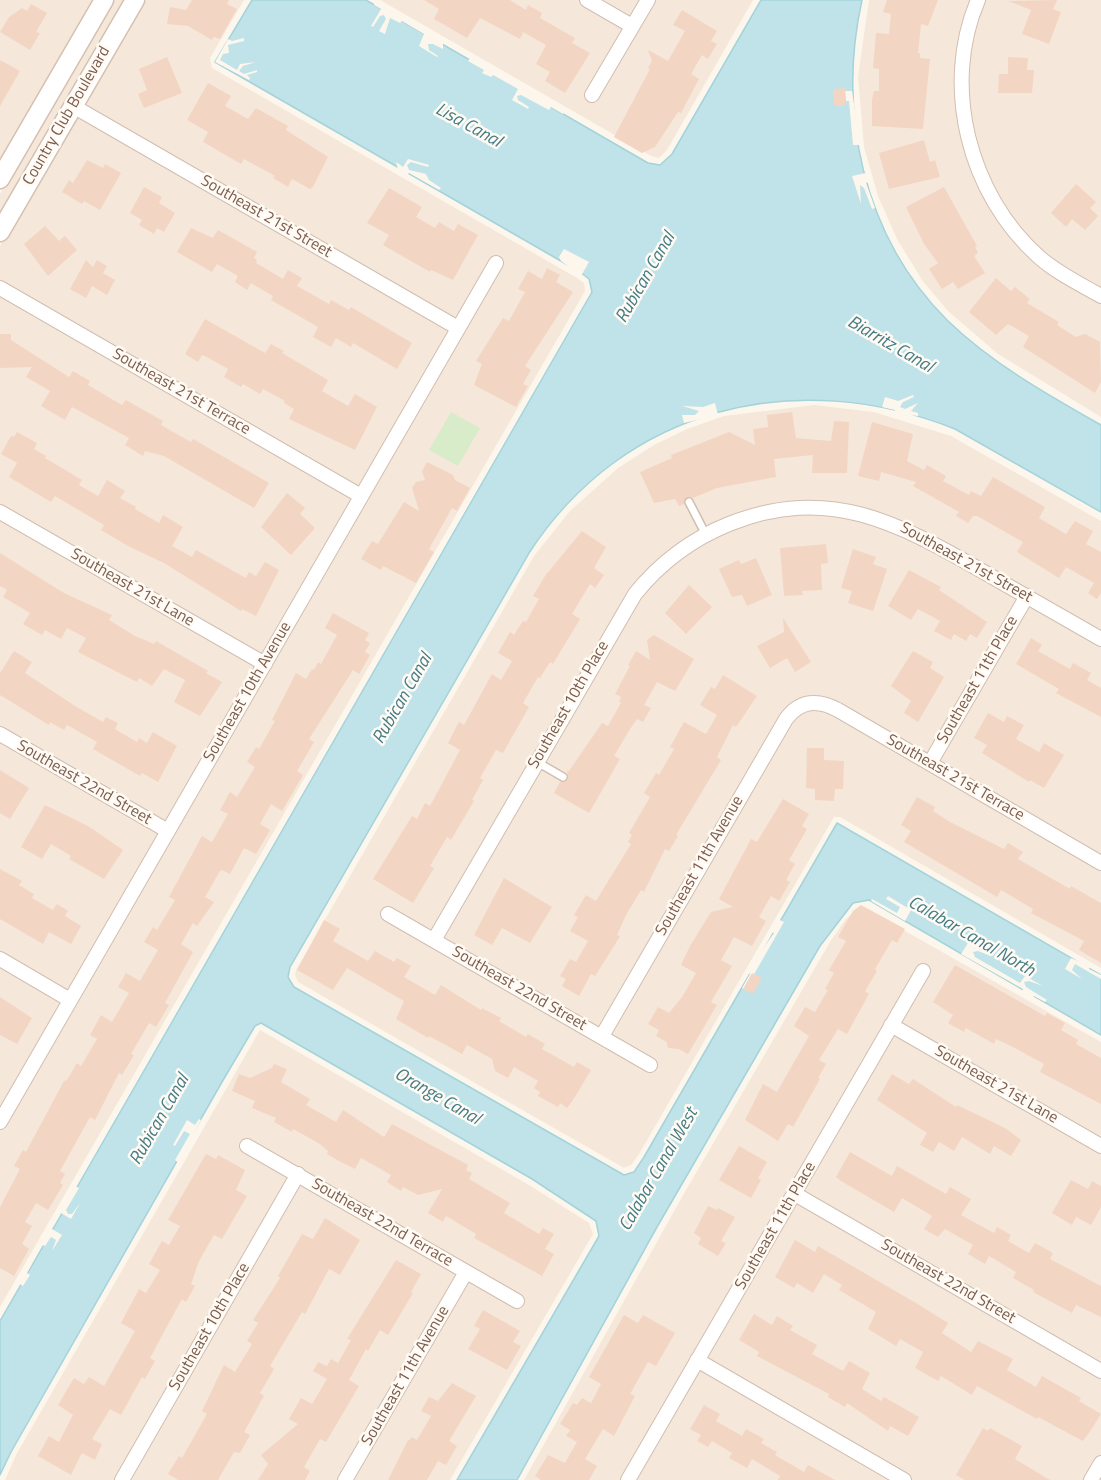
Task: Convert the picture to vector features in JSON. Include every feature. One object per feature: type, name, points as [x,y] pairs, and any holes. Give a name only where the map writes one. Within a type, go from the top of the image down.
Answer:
[{"type":"main road","name":"Country Club Boulevard","points":[[0,179],[104,0]]},
{"type":"main road","name":"Country Club Boulevard","points":[[0,232],[135,0]]},
{"type":"street","points":[[587,0],[632,26]]},
{"type":"street","points":[[592,95],[648,0]]},
{"type":"street","points":[[978,0],[969,30],[963,63],[963,105],[969,142],[984,183],[1017,234],[1049,265],[1101,296]]},
{"type":"street","name":"Southeast 21st Street","points":[[73,106],[458,328]]},
{"type":"street","name":"Southeast 10th Avenue","points":[[0,1122],[496,263]]},
{"type":"street","name":"Southeast 21st Terrace","points":[[0,288],[361,496]]},
{"type":"street","name":"Southeast 21st Street","points":[[752,516],[786,509],[813,508],[847,511],[878,518],[913,532],[1101,639]]},
{"type":"street","name":"Southeast 21st Lane","points":[[0,512],[265,664]]},
{"type":"street","name":"Southeast 10th Place","points":[[434,940],[635,594],[659,568],[706,535],[752,516]]},
{"type":"street","name":"Southeast 11th Place","points":[[930,763],[1027,596]]},
{"type":"street","name":"Southeast 21st Terrace","points":[[806,703],[832,706],[1101,863]]},
{"type":"street","name":"Southeast 11th Avenue","points":[[602,1036],[786,718],[795,708],[806,703]]},
{"type":"street","name":"Southeast 22nd Street","points":[[0,734],[168,831]]},
{"type":"street","name":"Southeast 22nd Street","points":[[388,914],[650,1065]]},
{"type":"street","points":[[0,959],[70,1000]]},
{"type":"street","name":"Southeast 11th Place","points":[[628,1480],[923,971]]},
{"type":"street","name":"Southeast 21st Lane","points":[[891,1025],[1101,1146]]},
{"type":"street","name":"Southeast 22nd Terrace","points":[[247,1146],[517,1301]]},
{"type":"street","name":"Southeast 10th Place","points":[[122,1480],[298,1174]]},
{"type":"street","name":"Southeast 22nd Street","points":[[795,1194],[1101,1371]]},
{"type":"street","name":"Southeast 11th Avenue","points":[[345,1480],[466,1272]]},
{"type":"street","points":[[697,1360],[904,1480]]},
{"type":"street","points":[[1091,1480],[1101,1463]]},
{"type":"lane","points":[[688,502],[706,535]]},
{"type":"lane","points":[[537,762],[563,777]]},
{"type":"shaded area","points":[[0,0],[95,0],[0,165]]},
{"type":"shaded area","points":[[112,0],[126,0],[0,217],[0,194]]},
{"type":"shaded area","points":[[143,0],[244,0],[210,58],[212,68],[577,278],[584,283],[585,291],[0,1307],[0,246]]},
{"type":"shaded area","points":[[380,0],[753,0],[667,150],[659,158],[651,156]]},
{"type":"shaded area","points":[[869,0],[1101,0],[1101,417],[998,354],[948,311],[922,280],[897,239],[878,196],[864,147],[858,77]]},
{"type":"shaded area","points":[[814,405],[874,412],[951,436],[1101,521],[1101,968],[840,817],[834,817],[639,1154],[631,1165],[624,1168],[298,982],[295,975],[296,970],[534,556],[570,511],[618,468],[654,445],[687,429],[724,416]]},
{"type":"shaded area","points":[[861,906],[1101,1042],[1101,1480],[524,1480],[682,1197],[830,942],[846,919]]},
{"type":"shaded area","points":[[260,1030],[529,1185],[589,1223],[593,1234],[450,1480],[5,1480],[16,1455]]},
{"type":"green space","points":[[451,412],[480,428],[458,466],[429,450]]},
{"type":"water","points":[[252,0],[366,0],[648,163],[660,165],[672,154],[761,0],[862,0],[855,43],[853,86],[856,129],[864,171],[877,212],[895,250],[918,287],[964,336],[1021,377],[1101,425],[1101,512],[955,429],[895,410],[835,401],[776,402],[718,412],[664,433],[614,463],[568,503],[529,553],[290,967],[288,977],[294,987],[624,1175],[634,1172],[644,1157],[837,823],[1101,975],[1101,1035],[869,900],[853,903],[820,946],[657,1227],[517,1480],[457,1480],[599,1236],[596,1221],[532,1179],[261,1023],[255,1026],[222,1082],[0,1475],[0,1321],[592,292],[589,279],[580,272],[215,62]]},
{"type":"pier","points":[[375,2],[443,42],[443,49],[428,44],[429,50],[438,56],[419,46],[424,34],[402,21],[400,23],[390,18],[385,34],[379,31],[386,19],[384,15],[380,16],[373,27],[371,26],[381,9],[374,5]]},
{"type":"pier","points":[[244,38],[244,41],[228,45],[229,53],[223,54],[220,60],[237,70],[240,64],[256,62],[243,66],[239,71],[244,74],[257,70],[247,75],[249,80],[215,62],[228,39],[232,41]]},
{"type":"pier","points":[[470,58],[565,111],[563,114],[551,107],[549,110],[521,95],[517,96],[518,100],[529,107],[528,109],[512,100],[518,89],[493,75],[491,77],[482,73],[484,70],[468,61]]},
{"type":"pier","points":[[845,91],[852,91],[860,145],[853,145],[849,101],[846,101]]},
{"type":"pier","points":[[408,159],[429,165],[428,167],[411,162],[407,165],[409,170],[426,174],[429,180],[441,188],[439,190],[409,173],[407,175],[398,170],[396,162],[403,167]]},
{"type":"pier","points":[[866,173],[869,182],[866,183],[875,208],[872,209],[864,188],[860,185],[861,204],[852,176]]},
{"type":"pier","points":[[564,249],[589,262],[581,276],[561,261],[559,257]]},
{"type":"pier","points":[[913,395],[914,397],[903,402],[900,407],[905,409],[918,403],[911,411],[918,413],[918,416],[894,413],[895,410],[882,407],[885,397],[898,401]]},
{"type":"pier","points":[[715,403],[718,415],[684,423],[682,415],[695,415],[699,411],[682,406],[703,407]]},
{"type":"pier","points":[[888,896],[911,910],[905,921],[871,901],[872,899],[897,913],[900,907],[886,899]]},
{"type":"pier","points":[[778,919],[784,922],[745,990],[742,988],[750,974],[747,972],[774,933],[771,931]]},
{"type":"pier","points":[[968,943],[991,956],[978,951],[973,952],[975,957],[1020,983],[1025,976],[1043,986],[1029,981],[1024,982],[1026,987],[1047,1000],[1045,1002],[1034,996],[1032,998],[1022,992],[1023,989],[961,954]]},
{"type":"pier","points":[[1071,958],[1090,966],[1089,969],[1101,975],[1101,979],[1075,964],[1072,970],[1082,979],[1065,969]]},
{"type":"pier","points":[[199,1119],[201,1120],[180,1164],[175,1160],[190,1134],[184,1131],[175,1146],[173,1145],[187,1120],[195,1125]]},
{"type":"pier","points":[[73,1185],[79,1188],[66,1210],[68,1214],[72,1214],[80,1203],[71,1219],[61,1213],[55,1223],[52,1221]]},
{"type":"pier","points":[[51,1224],[52,1229],[62,1235],[52,1251],[56,1240],[51,1237],[45,1246],[42,1245],[27,1273],[30,1275],[23,1286],[18,1283]]},
{"type":"building","points":[[192,0],[229,0],[227,4],[237,9],[220,39],[214,37],[212,40],[188,26],[167,24],[170,7],[186,10]]},
{"type":"building","points":[[424,0],[510,0],[526,10],[528,5],[542,13],[540,18],[575,38],[572,43],[590,53],[565,93],[545,81],[550,72],[536,64],[546,45],[523,32],[520,39],[480,18],[467,38],[434,19],[439,9]]},
{"type":"building","points":[[887,0],[938,0],[928,26],[921,24],[918,53],[920,53],[920,58],[930,59],[923,129],[872,126],[872,100],[874,91],[879,91],[879,69],[873,68],[876,33],[889,34],[891,14],[883,12]]},
{"type":"building","points":[[1057,0],[1053,9],[1061,12],[1049,44],[1022,34],[1031,10],[1008,1]]},
{"type":"building","points":[[31,4],[47,13],[36,32],[40,33],[30,50],[0,32],[9,17],[22,8],[27,11]]},
{"type":"building","points":[[682,10],[717,31],[711,41],[717,44],[708,59],[702,55],[691,74],[699,79],[681,113],[678,112],[655,147],[642,153],[614,137],[650,69],[648,68],[652,61],[648,50],[668,61],[685,31],[673,25]]},
{"type":"building","points":[[167,57],[182,93],[144,108],[138,94],[147,90],[139,69]]},
{"type":"building","points":[[1008,57],[1028,58],[1027,70],[1034,70],[1032,93],[998,93],[999,74],[1008,74]]},
{"type":"building","points":[[0,60],[20,71],[0,106]]},
{"type":"building","points":[[208,83],[231,96],[225,106],[248,119],[256,108],[288,126],[286,130],[328,157],[313,187],[310,189],[292,179],[288,187],[273,178],[275,176],[244,159],[241,164],[203,142],[208,132],[187,120]]},
{"type":"building","points":[[845,88],[846,106],[834,106],[833,89]]},
{"type":"building","points":[[924,140],[930,162],[935,160],[940,177],[889,189],[879,153]]},
{"type":"building","points":[[87,160],[103,168],[105,164],[121,173],[100,210],[84,201],[82,204],[62,192],[69,180],[73,183]]},
{"type":"building","points":[[1076,184],[1096,202],[1090,208],[1098,216],[1085,230],[1072,219],[1066,227],[1051,213]]},
{"type":"building","points":[[144,187],[162,197],[159,203],[175,213],[164,232],[157,228],[154,234],[139,225],[142,220],[130,213]]},
{"type":"building","points":[[944,187],[977,246],[975,247],[978,253],[974,256],[985,273],[958,289],[953,282],[942,289],[929,269],[938,263],[924,244],[906,207]]},
{"type":"building","points":[[389,188],[422,207],[416,217],[435,228],[439,222],[454,231],[458,224],[478,235],[453,280],[431,270],[430,272],[383,245],[389,235],[367,223]]},
{"type":"building","points":[[45,226],[59,241],[65,236],[77,250],[48,276],[24,244]]},
{"type":"building","points":[[191,228],[213,238],[218,230],[257,252],[254,258],[257,260],[256,263],[283,279],[288,270],[302,278],[297,286],[329,304],[331,300],[349,310],[351,307],[412,343],[397,369],[353,343],[351,347],[336,338],[331,347],[313,337],[318,327],[271,300],[273,296],[251,283],[247,290],[235,282],[238,276],[217,264],[212,272],[177,252]]},
{"type":"building","points":[[86,260],[93,267],[97,260],[107,266],[103,273],[115,280],[107,295],[92,286],[86,298],[70,289]]},
{"type":"building","points":[[547,268],[560,275],[556,282],[573,292],[525,366],[531,370],[523,384],[528,386],[516,407],[474,385],[482,364],[476,361],[503,318],[509,321],[525,292],[518,289],[528,271],[542,279]]},
{"type":"building","points":[[996,278],[1011,291],[1015,287],[1030,299],[1027,303],[1059,322],[1057,325],[1076,337],[1085,334],[1100,342],[1101,382],[1095,393],[1023,347],[1029,336],[1008,324],[996,335],[969,312]]},
{"type":"building","points":[[205,319],[265,353],[271,344],[284,351],[282,353],[328,380],[322,391],[348,406],[355,394],[377,407],[355,450],[289,419],[294,409],[284,403],[285,401],[263,389],[260,394],[243,384],[241,387],[224,377],[228,369],[207,357],[202,355],[198,362],[185,354]]},
{"type":"building","points":[[0,334],[11,334],[11,340],[69,377],[73,371],[90,381],[88,385],[122,405],[126,400],[163,421],[161,425],[191,442],[193,439],[269,483],[254,508],[164,456],[145,451],[143,456],[125,445],[129,438],[72,407],[65,420],[41,406],[50,391],[26,377],[32,367],[0,368]]},
{"type":"building","points":[[792,412],[796,438],[831,441],[834,421],[849,422],[847,473],[812,473],[813,455],[774,459],[776,477],[717,488],[693,498],[687,497],[684,504],[679,506],[675,499],[654,503],[640,472],[672,458],[671,455],[729,432],[755,445],[753,429],[768,427],[767,415]]},
{"type":"building","points":[[872,422],[913,434],[907,461],[924,470],[927,465],[946,476],[943,481],[969,495],[971,491],[981,496],[993,477],[1045,507],[1039,518],[1066,534],[1075,521],[1093,531],[1086,544],[1101,552],[1101,593],[1097,599],[1088,593],[1094,583],[1066,567],[1059,578],[1017,552],[1023,542],[977,516],[973,516],[968,523],[956,516],[959,512],[913,486],[916,482],[881,472],[879,481],[858,476]]},
{"type":"building","points":[[17,432],[37,443],[34,449],[82,480],[79,485],[98,496],[107,480],[125,491],[120,498],[136,507],[135,509],[159,523],[163,515],[183,527],[172,546],[192,557],[196,550],[246,578],[249,572],[256,576],[265,562],[279,570],[256,616],[242,609],[241,611],[164,563],[101,530],[104,525],[55,496],[51,502],[9,477],[17,463],[1,454],[11,436],[14,437]]},
{"type":"building","points":[[427,462],[453,475],[455,480],[470,488],[457,511],[452,508],[429,549],[434,552],[416,583],[383,566],[381,570],[361,559],[372,541],[378,544],[404,502],[419,511],[412,488],[416,482],[425,480],[422,471]]},
{"type":"building","points":[[287,493],[305,508],[300,514],[315,528],[291,555],[261,527]]},
{"type":"building","points":[[582,531],[606,547],[594,568],[604,575],[595,588],[590,584],[572,614],[580,619],[553,664],[550,662],[540,678],[538,677],[523,703],[529,707],[503,753],[496,750],[480,778],[483,780],[472,800],[474,801],[451,840],[447,837],[430,866],[434,868],[413,903],[373,879],[412,816],[417,819],[425,803],[430,806],[460,750],[448,743],[459,722],[464,725],[492,674],[501,680],[512,661],[498,653],[510,632],[514,635],[523,621],[526,622],[539,599],[533,596],[545,576]]},
{"type":"building","points":[[826,544],[828,563],[821,564],[822,590],[802,591],[803,595],[784,596],[780,548]]},
{"type":"building","points":[[853,549],[876,557],[873,564],[887,569],[873,611],[848,603],[852,591],[841,588]]},
{"type":"building","points":[[0,553],[64,593],[112,615],[109,620],[135,636],[154,644],[156,641],[208,671],[206,673],[222,682],[200,716],[174,702],[185,680],[164,669],[152,686],[139,678],[137,682],[78,652],[86,638],[67,628],[61,639],[45,630],[42,635],[23,624],[30,613],[3,597],[7,590],[0,586]]},
{"type":"building","points":[[756,558],[772,595],[747,606],[742,595],[732,597],[719,569],[739,560],[741,564]]},
{"type":"building","points":[[909,570],[941,587],[939,590],[987,622],[977,638],[970,634],[966,641],[954,634],[951,640],[934,631],[940,621],[918,609],[911,620],[888,606]]},
{"type":"building","points":[[689,585],[712,607],[686,634],[665,613]]},
{"type":"building","points":[[333,613],[369,633],[365,640],[370,643],[365,652],[370,655],[359,674],[353,670],[309,739],[314,742],[297,771],[303,775],[282,811],[271,804],[260,824],[270,830],[256,854],[244,848],[230,874],[220,871],[205,897],[214,902],[197,926],[193,923],[181,944],[193,952],[165,1003],[169,1005],[156,1027],[149,1023],[131,1054],[134,1055],[122,1075],[119,1073],[95,1120],[90,1117],[60,1171],[65,1174],[60,1183],[63,1185],[48,1210],[36,1203],[25,1222],[32,1226],[22,1244],[29,1249],[14,1276],[0,1268],[0,1207],[20,1169],[14,1166],[23,1150],[26,1152],[64,1081],[67,1080],[77,1063],[81,1066],[97,1039],[90,1035],[101,1015],[112,1022],[129,993],[118,987],[126,973],[140,981],[158,950],[144,942],[153,927],[157,930],[175,900],[169,897],[202,836],[212,842],[228,814],[220,810],[230,792],[237,797],[255,767],[247,762],[256,747],[259,749],[275,721],[272,720],[296,673],[306,679],[318,662],[321,664],[337,635],[325,628]]},
{"type":"building","points":[[783,618],[811,662],[795,672],[787,658],[770,668],[757,646],[784,632]]},
{"type":"building","points":[[654,635],[694,659],[675,691],[657,682],[644,705],[651,708],[643,722],[637,719],[614,756],[620,759],[589,813],[554,793],[560,782],[568,780],[567,770],[569,771],[602,723],[608,726],[621,703],[619,701],[621,697],[615,694],[636,651],[650,660],[647,640]]},
{"type":"building","points":[[1031,638],[1042,645],[1038,651],[1070,669],[1073,663],[1091,673],[1087,680],[1101,688],[1101,717],[1056,693],[1059,689],[1016,664]]},
{"type":"building","points":[[14,651],[32,662],[25,673],[75,706],[103,722],[106,717],[118,723],[115,729],[137,742],[139,738],[147,743],[153,732],[177,746],[158,782],[142,773],[140,776],[93,749],[97,742],[67,725],[64,730],[50,722],[49,725],[0,695],[0,673]]},
{"type":"building","points":[[913,651],[933,662],[930,668],[944,677],[918,722],[904,713],[911,701],[891,686]]},
{"type":"building","points":[[723,675],[757,696],[736,727],[733,725],[717,757],[721,760],[676,835],[678,836],[669,851],[665,849],[644,892],[641,890],[626,915],[617,935],[620,936],[595,976],[591,974],[579,996],[562,986],[566,979],[560,976],[570,959],[576,962],[588,941],[570,931],[578,917],[574,915],[586,895],[596,901],[631,844],[628,842],[632,835],[629,833],[650,797],[644,793],[656,773],[659,775],[674,749],[670,747],[684,722],[706,734],[717,715],[700,705],[711,687],[715,689]]},
{"type":"building","points":[[988,713],[1004,722],[1007,716],[1024,725],[1016,739],[1039,752],[1044,743],[1064,755],[1044,788],[1030,780],[1029,782],[982,753],[987,745],[974,738]]},
{"type":"building","points":[[807,748],[824,748],[824,760],[844,761],[843,789],[835,789],[834,801],[815,800],[815,789],[806,788]]},
{"type":"building","points":[[0,770],[29,788],[10,819],[0,813]]},
{"type":"building","points":[[917,797],[935,807],[933,811],[950,822],[1004,849],[1008,843],[1023,852],[1018,859],[1070,889],[1071,886],[1101,903],[1101,963],[1079,950],[1084,941],[1031,913],[1033,909],[1001,890],[997,897],[904,842],[911,831],[901,825]]},
{"type":"building","points":[[783,799],[809,814],[802,826],[807,829],[789,860],[795,864],[786,880],[790,882],[779,901],[771,896],[759,917],[766,921],[752,946],[734,937],[721,960],[732,966],[711,1002],[717,1005],[688,1054],[679,1049],[668,1048],[667,1042],[656,1036],[659,1030],[648,1024],[658,1007],[669,1013],[682,997],[696,973],[681,965],[690,946],[711,912],[733,907],[719,899],[751,839],[757,842]]},
{"type":"building","points":[[45,805],[88,826],[123,850],[104,879],[69,859],[71,856],[51,844],[42,859],[21,847]]},
{"type":"building","points":[[0,869],[22,881],[19,885],[34,894],[32,898],[53,910],[57,904],[68,911],[65,916],[81,926],[71,944],[49,932],[43,944],[0,919]]},
{"type":"building","points":[[504,878],[552,907],[530,943],[502,928],[492,945],[474,935]]},
{"type":"building","points":[[861,905],[905,929],[897,943],[892,940],[875,969],[877,971],[865,991],[869,994],[847,1034],[838,1029],[819,1060],[826,1064],[818,1078],[820,1079],[793,1127],[788,1124],[778,1141],[745,1120],[763,1084],[777,1092],[809,1036],[794,1026],[805,1007],[815,1012],[828,990],[825,989],[834,973],[829,970],[846,941],[838,937],[853,911]]},
{"type":"building","points":[[324,920],[340,929],[333,941],[368,961],[375,951],[394,962],[397,958],[411,966],[404,977],[435,995],[441,985],[481,1010],[482,1008],[501,1018],[499,1021],[526,1037],[528,1034],[545,1044],[542,1049],[574,1067],[577,1062],[591,1070],[573,1100],[567,1108],[560,1103],[558,1107],[538,1096],[540,1092],[534,1088],[538,1081],[514,1067],[508,1078],[495,1071],[492,1059],[467,1045],[462,1054],[429,1036],[428,1038],[396,1019],[404,1001],[347,968],[333,990],[297,970]]},
{"type":"building","points":[[955,965],[1045,1016],[1047,1013],[1065,1023],[1061,1030],[1078,1040],[1076,1044],[1101,1058],[1101,1104],[1040,1072],[1044,1064],[1013,1047],[996,1039],[994,1044],[966,1028],[964,1032],[948,1023],[953,1015],[933,1002]]},
{"type":"building","points":[[752,973],[762,978],[753,994],[743,989]]},
{"type":"building","points":[[0,997],[32,1018],[17,1044],[0,1035]]},
{"type":"building","points":[[274,1064],[287,1069],[281,1082],[310,1099],[306,1105],[336,1122],[343,1110],[384,1137],[392,1124],[468,1165],[466,1170],[472,1173],[469,1179],[510,1203],[504,1213],[539,1234],[543,1228],[554,1234],[545,1249],[554,1254],[542,1276],[474,1238],[476,1234],[446,1216],[443,1222],[428,1213],[442,1189],[418,1195],[403,1187],[401,1191],[387,1182],[391,1175],[361,1158],[355,1169],[337,1160],[327,1154],[328,1151],[320,1144],[293,1129],[292,1132],[274,1122],[276,1118],[252,1108],[255,1101],[232,1091],[239,1074],[250,1078],[272,1068]]},
{"type":"building","points":[[892,1074],[909,1084],[913,1079],[956,1107],[957,1105],[1005,1128],[1021,1140],[1011,1156],[994,1146],[990,1154],[962,1137],[954,1151],[939,1142],[933,1152],[920,1145],[927,1133],[877,1100]]},
{"type":"building","points":[[739,1146],[767,1162],[758,1178],[761,1180],[751,1198],[719,1180]]},
{"type":"building","points":[[850,1152],[892,1176],[897,1166],[946,1194],[950,1187],[971,1199],[961,1215],[994,1233],[997,1227],[1011,1235],[1008,1241],[1029,1253],[1035,1243],[1053,1253],[1050,1259],[1101,1286],[1101,1317],[1076,1305],[1072,1313],[1033,1292],[1034,1290],[1013,1278],[1016,1272],[989,1256],[985,1264],[968,1254],[973,1245],[945,1229],[938,1237],[924,1229],[932,1216],[902,1198],[894,1212],[841,1181],[836,1177]]},
{"type":"building","points":[[206,1154],[216,1159],[218,1155],[245,1170],[236,1190],[247,1196],[222,1239],[214,1235],[199,1261],[191,1284],[195,1286],[186,1302],[182,1299],[165,1330],[150,1358],[155,1361],[145,1379],[142,1377],[121,1415],[110,1409],[92,1439],[102,1444],[95,1460],[82,1453],[71,1475],[38,1456],[49,1436],[59,1442],[73,1415],[58,1405],[74,1378],[84,1384],[89,1377],[104,1386],[135,1331],[121,1323],[139,1289],[146,1293],[160,1270],[149,1264],[162,1241],[169,1245],[180,1226],[168,1220]]},
{"type":"building","points":[[1071,1180],[1088,1189],[1092,1181],[1101,1186],[1101,1207],[1091,1225],[1076,1217],[1072,1225],[1052,1213]]},
{"type":"building","points":[[708,1206],[717,1210],[718,1208],[735,1217],[721,1241],[726,1243],[718,1256],[698,1244],[701,1238],[694,1233]]},
{"type":"building","points":[[325,1218],[360,1240],[340,1275],[329,1269],[305,1314],[302,1312],[270,1366],[274,1369],[260,1393],[264,1396],[244,1432],[250,1435],[240,1453],[234,1452],[218,1480],[178,1480],[168,1474],[179,1456],[182,1458],[207,1414],[202,1411],[224,1365],[235,1372],[252,1344],[247,1341],[258,1323],[253,1320],[280,1278],[278,1276],[302,1234],[313,1239]]},
{"type":"building","points":[[795,1240],[815,1252],[818,1246],[948,1323],[942,1333],[971,1352],[978,1341],[1013,1359],[1007,1370],[1036,1387],[1042,1376],[1081,1398],[1079,1401],[1101,1414],[1083,1441],[977,1386],[972,1395],[941,1376],[938,1381],[915,1368],[923,1352],[900,1339],[896,1346],[868,1329],[876,1312],[839,1290],[842,1285],[824,1274],[813,1293],[797,1283],[794,1288],[775,1277]]},
{"type":"building","points":[[396,1260],[421,1274],[411,1292],[413,1293],[388,1335],[380,1330],[368,1351],[366,1349],[349,1380],[359,1386],[326,1442],[320,1439],[304,1467],[310,1471],[305,1480],[258,1480],[268,1464],[261,1455],[298,1424],[289,1419],[301,1398],[312,1404],[327,1379],[313,1371],[318,1362],[327,1366],[331,1359],[338,1363],[351,1340],[347,1339]]},
{"type":"building","points":[[483,1310],[520,1331],[513,1342],[521,1346],[507,1370],[468,1349],[480,1329],[474,1326]]},
{"type":"building","points":[[754,1314],[772,1325],[777,1316],[793,1326],[790,1330],[817,1345],[812,1354],[843,1371],[849,1361],[870,1373],[862,1389],[881,1401],[884,1397],[919,1417],[908,1436],[890,1426],[888,1431],[847,1403],[845,1407],[828,1397],[829,1394],[757,1356],[759,1352],[739,1340]]},
{"type":"building","points":[[624,1315],[638,1323],[643,1315],[675,1333],[656,1366],[648,1362],[630,1394],[635,1396],[614,1436],[603,1429],[585,1459],[597,1466],[589,1480],[541,1480],[535,1476],[548,1455],[565,1463],[577,1442],[566,1436],[570,1430],[560,1424],[573,1403],[577,1405],[582,1398],[591,1403],[601,1384],[589,1377]]},
{"type":"building","points":[[452,1383],[476,1396],[449,1441],[457,1446],[446,1465],[438,1461],[427,1480],[388,1480],[407,1442],[412,1437],[417,1440],[431,1416],[421,1411],[429,1397],[438,1401]]},
{"type":"building","points":[[704,1405],[720,1414],[716,1421],[742,1436],[746,1429],[764,1439],[761,1443],[777,1452],[775,1455],[804,1472],[808,1465],[835,1480],[778,1480],[780,1476],[752,1459],[747,1468],[729,1458],[732,1453],[712,1441],[708,1447],[697,1441],[701,1435],[690,1429]]},
{"type":"building","points":[[983,1428],[988,1431],[990,1428],[1022,1446],[1015,1459],[1050,1480],[965,1480],[956,1475]]},
{"type":"water label","name":"Lisa Canal","points":[[468,126]]},
{"type":"water label","name":"Rubican Canal","points":[[646,278]]},
{"type":"water label","name":"Biarritz Canal","points":[[890,345]]},
{"type":"water label","name":"Rubican Canal","points":[[403,699]]},
{"type":"water label","name":"Calabar Canal North","points":[[971,937]]},
{"type":"water label","name":"Orange Canal","points":[[437,1097]]},
{"type":"water label","name":"Rubican Canal","points":[[160,1120]]},
{"type":"water label","name":"Calabar Canal West","points":[[659,1170]]}]
